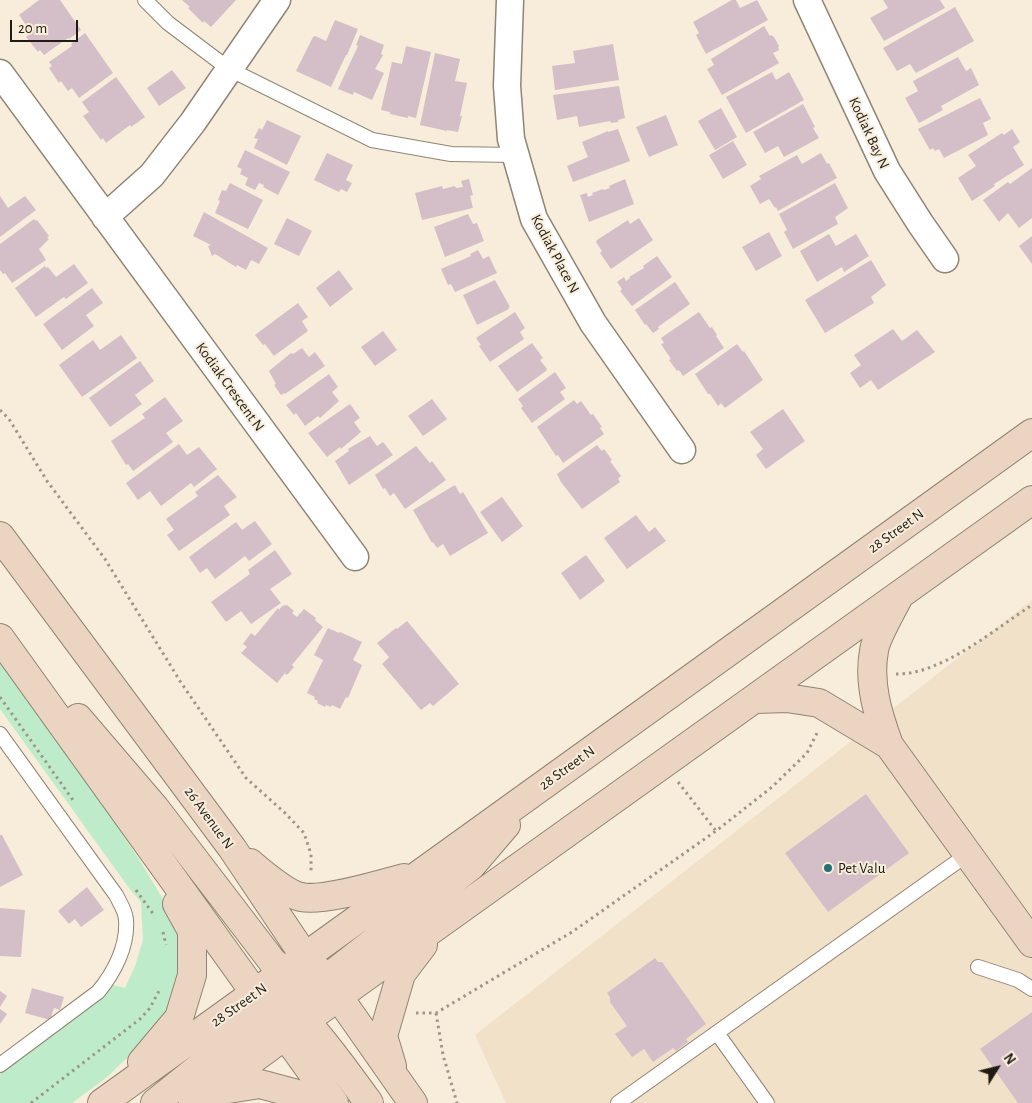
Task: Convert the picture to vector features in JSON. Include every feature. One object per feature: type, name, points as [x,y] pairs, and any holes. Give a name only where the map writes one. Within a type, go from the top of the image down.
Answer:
[{"type":"main road","name":"28 Street N","points":[[200,1097],[297,996],[418,875],[1032,433]]},
{"type":"main road","name":"28 Street N","points":[[110,1098],[297,996],[436,927],[1032,500]]},
{"type":"main road","name":"26 Avenue N","points":[[0,536],[232,848],[297,996],[334,1103]]},
{"type":"main road","points":[[900,594],[874,649],[873,682],[878,715],[889,745],[1032,943]]},
{"type":"main road","points":[[0,626],[154,808],[272,961],[369,1103]]},
{"type":"main road","name":"26 Avenue N","points":[[0,638],[132,821],[297,996],[395,1077],[413,1103]]},
{"type":"main road","points":[[755,699],[787,698],[819,703],[889,745]]},
{"type":"main road","points":[[155,1103],[471,866],[531,795]]},
{"type":"main road","points":[[110,1098],[179,1018],[192,975],[192,931],[132,821]]},
{"type":"main road","points":[[232,848],[274,883],[301,897],[326,896],[418,875]]},
{"type":"main road","points":[[395,1077],[383,1036],[401,974],[436,927]]},
{"type":"main road","points":[[200,1097],[260,1084],[302,1095],[311,1103]]},
{"type":"street","points":[[105,217],[152,175],[193,122],[277,0]]},
{"type":"street","name":"Kodiak Place N","points":[[510,0],[507,86],[511,139],[534,218],[592,323],[682,450]]},
{"type":"street","name":"Kodiak Bay N","points":[[807,0],[886,171],[945,259]]},
{"type":"street","name":"Kodiak Crescent N","points":[[0,73],[355,557]]},
{"type":"lane","points":[[145,0],[168,23],[229,70],[372,140],[451,154],[515,155]]},
{"type":"lane","points":[[0,734],[116,895],[126,918],[124,939],[118,960],[105,984],[98,992],[0,1065]]},
{"type":"lane","points":[[618,1103],[968,854]]},
{"type":"lane","points":[[978,967],[1018,980],[1032,990]]},
{"type":"lane","points":[[717,1033],[767,1103]]},
{"type":"path","points":[[0,410],[8,419],[47,481],[105,559],[180,681],[246,778],[285,812],[304,833],[311,854],[310,878]]},
{"type":"path","points":[[887,674],[906,674],[948,661],[1032,606]]},
{"type":"path","points":[[406,1013],[436,1013],[572,932],[716,831],[772,787],[807,753],[822,724]]},
{"type":"path","points":[[675,777],[716,831]]},
{"type":"path","points":[[31,1103],[140,1019],[150,1008],[160,986]]},
{"type":"path","points":[[436,1013],[442,1055],[457,1103]]},
{"type":"shaded area","points":[[1032,600],[1032,1103],[506,1103],[475,1035]]},
{"type":"green space","points":[[0,646],[140,861],[184,934],[173,1014],[106,1078],[72,1103],[0,1103],[0,1065],[105,983],[125,988],[135,966],[143,940],[141,902],[0,709]]},
{"type":"building","points":[[39,0],[60,0],[81,30],[44,55],[40,50],[38,52],[26,37],[28,35],[22,27],[26,25],[19,15]]},
{"type":"building","points":[[182,0],[236,0],[211,27],[204,21],[203,23]]},
{"type":"building","points":[[732,0],[736,0],[740,8],[757,0],[768,20],[706,54],[696,35],[699,33],[693,22]]},
{"type":"building","points":[[883,0],[940,0],[945,8],[884,41],[870,18],[888,8]]},
{"type":"building","points":[[955,7],[974,41],[916,73],[910,64],[897,71],[883,48]]},
{"type":"building","points":[[335,20],[358,29],[331,87],[296,71],[313,37],[315,36],[326,41]]},
{"type":"building","points":[[764,26],[779,46],[779,50],[773,53],[779,63],[722,95],[707,69],[714,65],[711,59]]},
{"type":"building","points":[[85,33],[113,73],[79,98],[72,88],[68,91],[61,81],[59,83],[49,68],[52,66],[49,62],[72,46],[71,44]]},
{"type":"building","points":[[360,35],[384,45],[381,54],[383,55],[375,69],[384,73],[372,100],[354,92],[353,95],[338,89],[358,46],[356,45]]},
{"type":"building","points":[[613,44],[619,80],[555,90],[552,66],[575,63],[573,51]]},
{"type":"building","points":[[406,46],[431,52],[416,118],[390,114],[390,112],[381,110],[392,62],[402,64]]},
{"type":"building","points":[[435,53],[460,59],[455,81],[467,83],[458,132],[420,125]]},
{"type":"building","points":[[958,57],[966,71],[971,68],[979,85],[941,106],[943,110],[919,123],[905,98],[918,91],[913,81]]},
{"type":"building","points":[[172,70],[186,88],[159,106],[147,88]]},
{"type":"building","points":[[772,72],[776,80],[789,72],[804,100],[746,133],[726,97]]},
{"type":"building","points":[[116,77],[145,117],[131,127],[130,125],[106,143],[103,138],[101,140],[83,116],[89,112],[82,102]]},
{"type":"building","points":[[619,86],[625,118],[618,120],[618,122],[611,123],[610,121],[579,127],[577,116],[557,120],[553,95]]},
{"type":"building","points":[[980,98],[991,119],[983,123],[988,135],[944,158],[939,149],[935,151],[933,148],[930,150],[918,129]]},
{"type":"building","points":[[803,104],[819,138],[784,157],[778,146],[765,153],[753,132]]},
{"type":"building","points":[[721,108],[737,137],[715,150],[698,121]]},
{"type":"building","points":[[666,115],[678,145],[649,157],[636,127]]},
{"type":"building","points":[[267,120],[301,136],[287,165],[254,148],[258,139],[254,138],[259,128],[262,130]]},
{"type":"building","points":[[618,129],[630,161],[573,182],[567,166],[588,157],[582,142],[608,131]]},
{"type":"building","points":[[1012,129],[1020,142],[1013,147],[1024,165],[972,201],[958,178],[976,166],[968,155],[1002,133],[1004,135]]},
{"type":"building","points":[[733,141],[747,165],[723,179],[709,155]]},
{"type":"building","points":[[245,150],[290,172],[278,195],[259,183],[255,190],[245,185],[248,178],[240,174],[242,169],[237,167]]},
{"type":"building","points":[[327,153],[353,165],[346,180],[352,183],[347,192],[341,189],[339,192],[314,180]]},
{"type":"building","points":[[821,153],[837,178],[778,211],[769,199],[760,204],[750,186],[761,179],[759,176],[797,155],[802,164]]},
{"type":"building","points":[[1032,168],[1032,218],[1019,228],[1008,213],[999,222],[983,200]]},
{"type":"building","points":[[469,179],[473,195],[470,196],[473,208],[422,220],[415,193],[442,186],[443,189],[455,186],[456,188],[463,187],[461,181]]},
{"type":"building","points":[[625,179],[634,204],[589,222],[580,195],[587,193],[588,197],[593,195],[592,193],[610,188],[609,186]]},
{"type":"building","points":[[230,183],[263,200],[248,229],[215,213],[222,190],[226,191]]},
{"type":"building","points":[[835,183],[848,208],[835,217],[838,224],[793,249],[784,232],[787,230],[779,214]]},
{"type":"building","points":[[0,196],[8,208],[25,196],[36,210],[0,237]]},
{"type":"building","points":[[204,212],[268,248],[259,264],[251,260],[246,270],[237,265],[236,267],[215,254],[212,256],[208,246],[211,245],[193,236]]},
{"type":"building","points":[[468,214],[473,224],[477,223],[484,241],[445,257],[434,227]]},
{"type":"building","points":[[287,218],[312,231],[299,256],[274,244]]},
{"type":"building","points":[[639,218],[653,240],[611,269],[600,253],[602,251],[596,242],[597,240],[628,220],[630,224]]},
{"type":"building","points":[[34,219],[37,220],[49,236],[47,238],[49,239],[39,249],[46,260],[12,283],[5,273],[3,274],[0,270],[0,244]]},
{"type":"building","points":[[769,232],[782,256],[756,271],[742,247]]},
{"type":"building","points":[[829,234],[836,246],[856,234],[869,256],[844,272],[842,267],[817,282],[800,251]]},
{"type":"building","points":[[1032,236],[1032,264],[1019,246]]},
{"type":"building","points":[[478,250],[483,259],[489,256],[497,273],[455,292],[451,284],[448,285],[441,269],[471,256],[470,254]]},
{"type":"building","points":[[657,256],[672,277],[632,306],[620,291],[622,289],[617,282],[624,277],[626,281]]},
{"type":"building","points":[[871,260],[886,285],[871,297],[874,303],[825,333],[805,300]]},
{"type":"building","points":[[74,264],[88,283],[36,317],[15,288],[45,266],[56,277]]},
{"type":"building","points":[[339,270],[353,289],[330,307],[316,288]]},
{"type":"building","points":[[495,280],[510,307],[477,325],[463,295]]},
{"type":"building","points":[[675,282],[690,304],[658,327],[659,329],[653,333],[635,310]]},
{"type":"building","points":[[92,288],[103,303],[86,315],[94,326],[62,350],[43,324]]},
{"type":"building","points":[[298,303],[308,317],[302,321],[308,331],[274,356],[255,335]]},
{"type":"building","points":[[515,312],[525,328],[520,332],[524,339],[490,362],[476,338]]},
{"type":"building","points":[[699,312],[710,328],[712,327],[724,348],[683,376],[669,360],[671,359],[661,344],[664,343],[661,338]]},
{"type":"building","points":[[893,329],[902,341],[917,330],[935,352],[878,390],[871,380],[860,388],[850,373],[861,365],[854,355]]},
{"type":"building","points":[[383,331],[397,350],[375,366],[361,347]]},
{"type":"building","points":[[121,335],[137,358],[82,397],[59,365],[93,340],[100,350]]},
{"type":"building","points":[[532,343],[543,358],[540,360],[547,369],[517,392],[498,366]]},
{"type":"building","points":[[737,344],[744,351],[763,380],[725,408],[721,403],[718,406],[695,374]]},
{"type":"building","points":[[302,348],[309,357],[315,352],[325,366],[281,395],[274,385],[276,384],[269,371],[291,353],[293,354]]},
{"type":"building","points":[[140,361],[154,381],[135,395],[142,404],[110,427],[89,398]]},
{"type":"building","points":[[555,372],[566,388],[560,392],[565,399],[532,423],[521,408],[523,406],[518,399]]},
{"type":"building","points":[[329,374],[338,387],[332,392],[339,401],[320,418],[318,416],[305,426],[296,413],[294,415],[286,405]]},
{"type":"building","points":[[165,397],[183,421],[166,433],[173,442],[133,471],[128,464],[126,465],[111,441],[145,418],[142,414]]},
{"type":"building","points":[[432,399],[447,419],[423,436],[408,416]]},
{"type":"building","points":[[574,400],[577,404],[581,401],[591,415],[593,414],[602,427],[600,428],[604,434],[563,463],[558,455],[556,456],[537,427]]},
{"type":"building","points":[[350,404],[360,418],[354,422],[361,432],[341,449],[340,447],[327,457],[308,433]]},
{"type":"building","points":[[783,409],[805,441],[766,469],[756,455],[763,449],[750,432]]},
{"type":"building","points":[[370,436],[377,446],[383,442],[393,455],[349,485],[335,461],[349,451],[348,449]]},
{"type":"building","points":[[179,444],[187,455],[199,447],[217,469],[194,487],[191,483],[161,506],[150,491],[138,500],[126,483]]},
{"type":"building","points":[[597,445],[602,451],[604,449],[612,460],[610,461],[621,476],[618,479],[620,482],[582,509],[557,474]]},
{"type":"building","points":[[416,446],[430,463],[432,461],[446,480],[405,509],[394,493],[390,496],[385,488],[383,489],[375,475]]},
{"type":"building","points":[[218,475],[237,497],[224,506],[230,515],[179,551],[167,535],[174,530],[166,519],[198,496],[195,492]]},
{"type":"building","points":[[455,485],[460,494],[463,492],[488,533],[450,556],[443,544],[437,548],[432,543],[413,510]]},
{"type":"building","points":[[502,497],[523,526],[502,542],[480,512]]},
{"type":"building","points":[[636,515],[649,532],[655,527],[666,541],[627,569],[604,538]]},
{"type":"building","points":[[255,521],[272,544],[249,561],[245,556],[215,579],[207,568],[200,573],[189,557],[236,522],[242,530]]},
{"type":"building","points":[[275,550],[292,574],[270,589],[281,603],[251,624],[241,611],[226,622],[211,602],[250,574],[248,570]]},
{"type":"building","points":[[586,555],[605,581],[580,600],[561,573]]},
{"type":"building","points":[[287,605],[294,611],[292,613],[297,617],[304,609],[316,618],[315,620],[323,627],[292,665],[294,667],[287,675],[285,673],[277,683],[241,653],[247,647],[243,644],[251,633],[255,636],[278,608],[279,610],[282,606]]},
{"type":"building","points":[[407,621],[459,684],[433,706],[430,703],[421,710],[382,664],[389,657],[377,643]]},
{"type":"building","points":[[328,628],[362,642],[353,660],[362,665],[348,698],[346,697],[340,709],[332,705],[331,707],[326,705],[325,707],[317,703],[318,701],[314,699],[315,697],[307,693],[323,660],[314,655]]},
{"type":"building","points":[[866,794],[909,853],[828,912],[785,853]]},
{"type":"building","points":[[0,835],[2,835],[23,875],[0,887]]},
{"type":"building","points":[[87,887],[104,910],[81,927],[75,919],[69,924],[58,911]]},
{"type":"building","points":[[0,908],[25,910],[21,957],[0,956]]},
{"type":"building","points":[[655,958],[658,962],[662,962],[706,1024],[686,1039],[688,1042],[676,1051],[673,1048],[653,1062],[644,1049],[632,1057],[615,1034],[627,1026],[610,1002],[610,997],[607,993]]},
{"type":"building","points":[[32,988],[64,997],[60,1010],[54,1008],[50,1020],[25,1013]]},
{"type":"building","points":[[0,991],[7,996],[0,1007]]},
{"type":"building","points":[[0,1009],[7,1014],[0,1024]]},
{"type":"building","points":[[1032,1012],[1032,1103],[1018,1103],[980,1049]]},
{"type":"place","name":"Pet Valu","points":[[828,868]]}]
